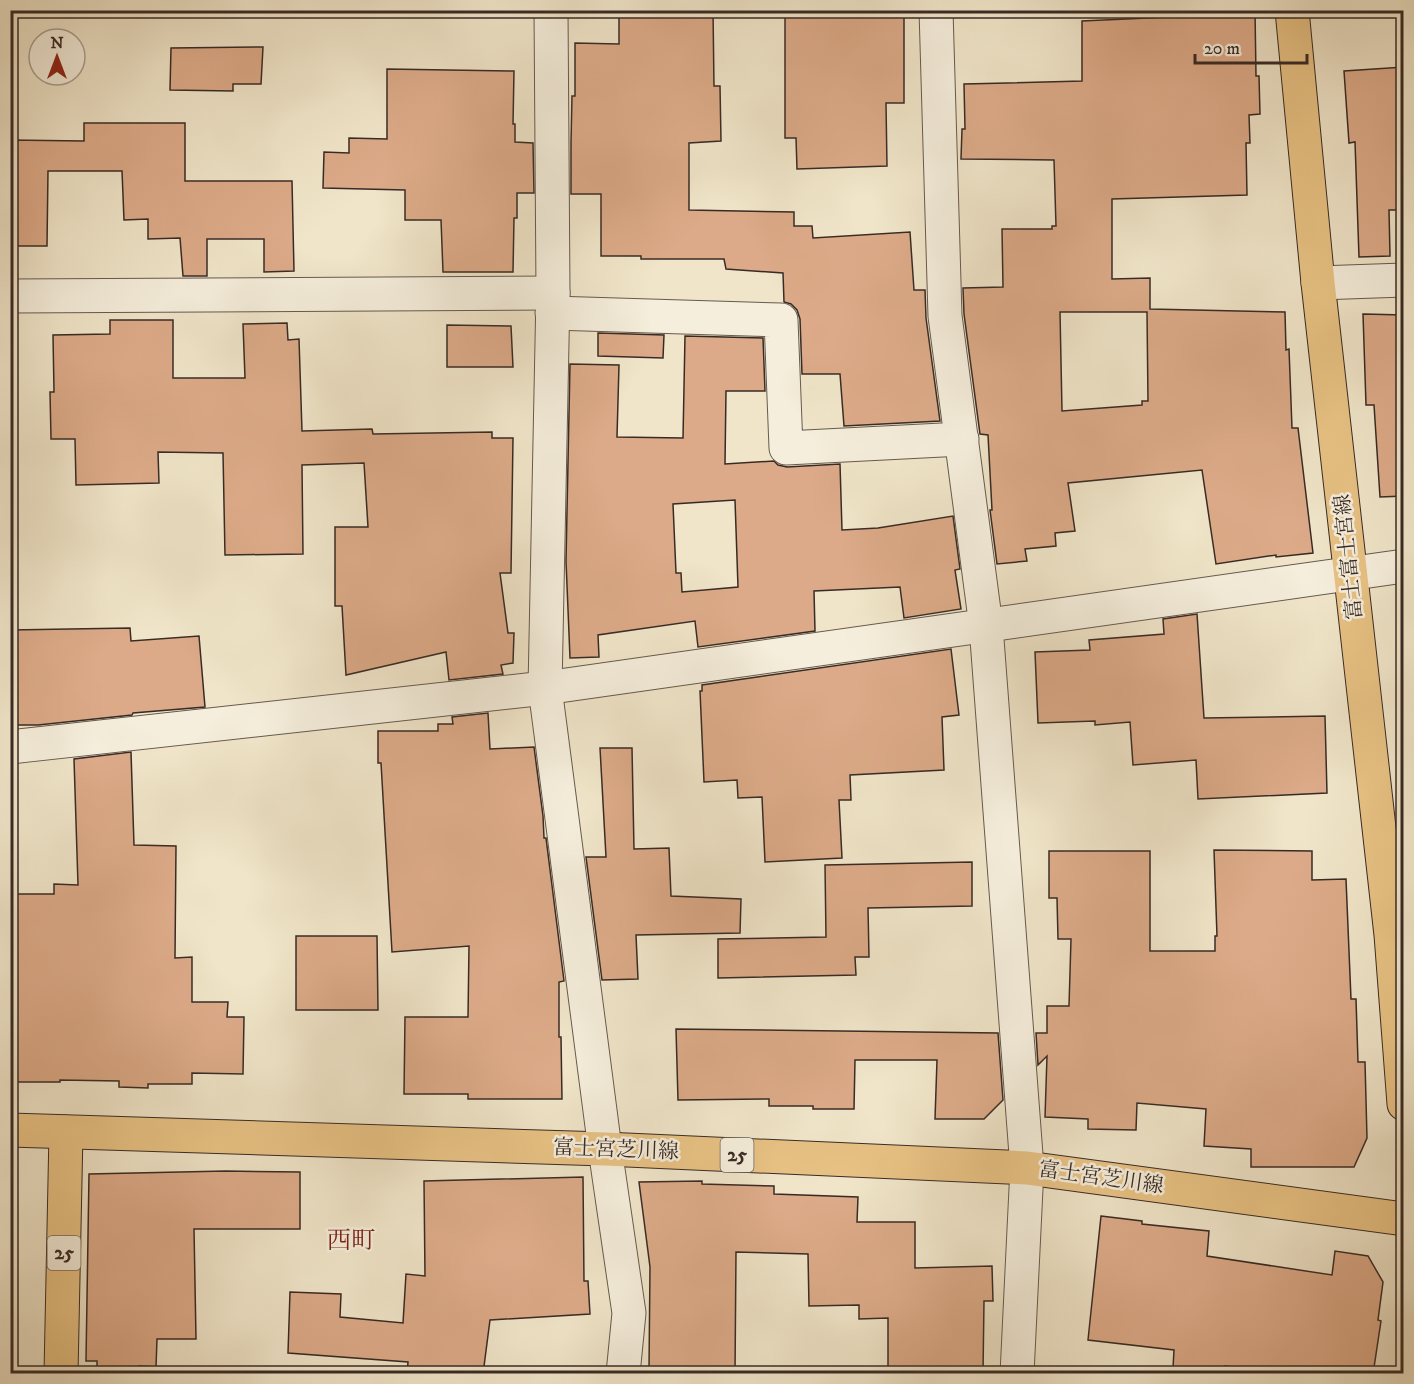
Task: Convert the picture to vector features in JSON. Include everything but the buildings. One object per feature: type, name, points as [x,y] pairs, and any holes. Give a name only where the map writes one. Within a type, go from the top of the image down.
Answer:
[{"type":"main road","name":"富士富士宮線","points":[[1292,10],[1318,283],[1351,574],[1397,935],[1404,1104]]},
{"type":"main road","name":"富士宮芝川線","points":[[10,1130],[605,1149],[1027,1168],[1404,1219]]},
{"type":"main road","name":"25","points":[[61,1374],[66,1132]]},
{"type":"street","points":[[551,10],[553,303],[545,688],[605,1149],[629,1313],[623,1374]]},
{"type":"street","points":[[936,10],[945,316],[986,626],[1027,1168],[1017,1374]]},
{"type":"street","points":[[1318,283],[1404,280]]},
{"type":"street","points":[[10,296],[553,303],[781,320],[786,448],[962,439]]},
{"type":"street","points":[[10,747],[545,688],[1404,566]]},
{"type":"district","name":"西町","points":[[351,1241]]}]
